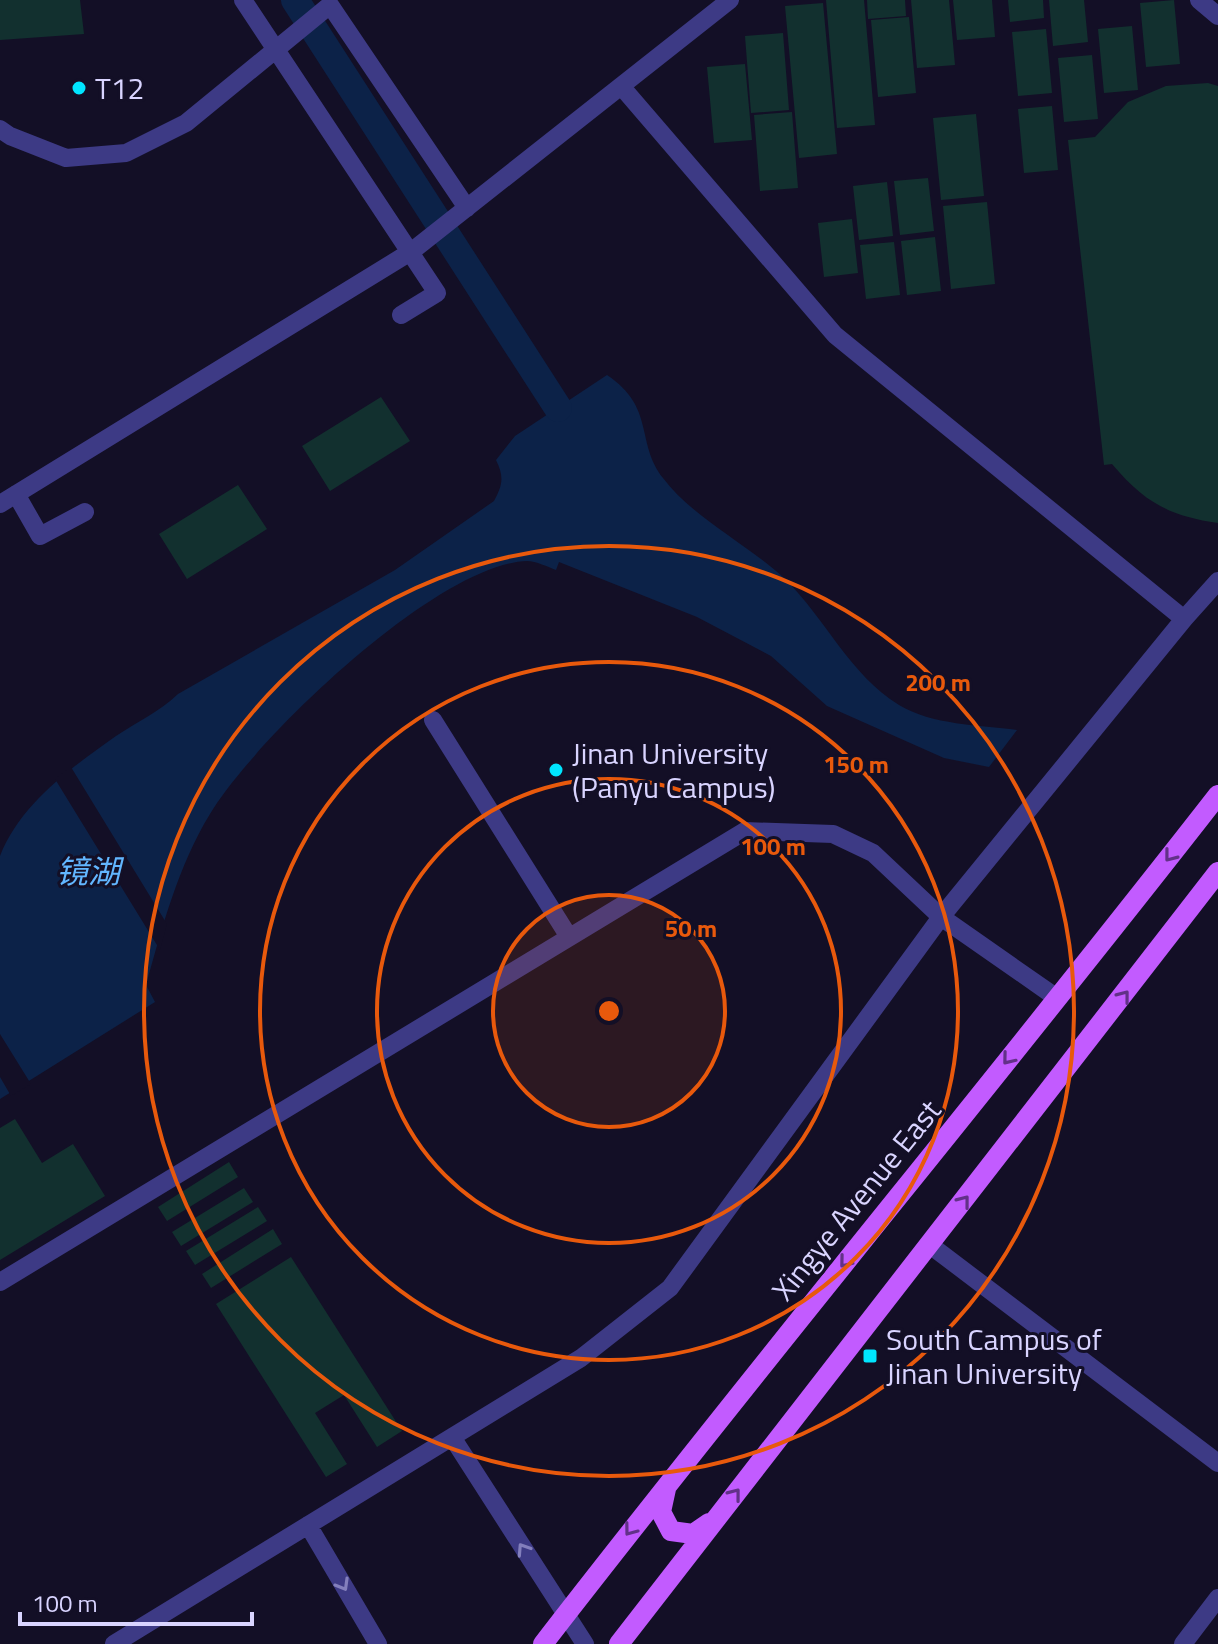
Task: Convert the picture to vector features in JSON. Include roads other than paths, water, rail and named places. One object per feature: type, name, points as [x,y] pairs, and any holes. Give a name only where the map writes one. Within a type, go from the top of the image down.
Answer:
[{"type":"main road","name":"Xingye Avenue East","points":[[543,1644],[668,1481],[1218,795]]},
{"type":"main road","points":[[619,1644],[1218,872]]},
{"type":"main road","points":[[668,1481],[661,1512],[671,1531],[693,1534],[715,1519]]},
{"type":"street","points":[[243,0],[418,246],[437,293],[401,315]]},
{"type":"street","points":[[0,504],[418,246],[730,0]]},
{"type":"street","points":[[1199,0],[1218,16]]},
{"type":"street","points":[[0,129],[66,158],[126,153],[186,123],[330,5],[467,208]]},
{"type":"street","points":[[621,86],[835,335],[1184,619]]},
{"type":"street","points":[[16,494],[40,536],[85,512]]},
{"type":"street","points":[[114,1644],[581,1358],[670,1288],[941,917],[1218,581]]},
{"type":"street","points":[[433,720],[569,937]]},
{"type":"street","points":[[0,1282],[745,831],[833,834],[873,853],[941,917],[1057,998]]},
{"type":"street","points":[[930,1245],[1218,1463]]},
{"type":"street","points":[[452,1437],[585,1644]]},
{"type":"street","points":[[308,1525],[378,1644]]},
{"type":"street","points":[[1183,1644],[1218,1598]]},
{"type":"water","name":"镜湖","points":[[607,375],[632,400],[655,465],[675,492],[705,519],[785,579],[852,662],[882,693],[926,717],[1017,730],[989,767],[944,758],[827,706],[771,656],[697,617],[559,562],[556,570],[527,561],[489,570],[446,591],[352,660],[266,743],[233,782],[199,834],[172,898],[146,985],[155,1002],[0,1099],[0,856],[9,837],[34,803],[82,761],[178,694],[395,570],[494,501],[501,480],[496,460],[515,436]]},
{"type":"waterway","points":[[295,0],[558,408]]},
{"type":"place","name":"T12","points":[[79,88]]},
{"type":"place","name":"Jinan University (Panyu Campus)","points":[[556,770]]},
{"type":"place","name":"South Campus of Jinan University","points":[[870,1356]]}]
